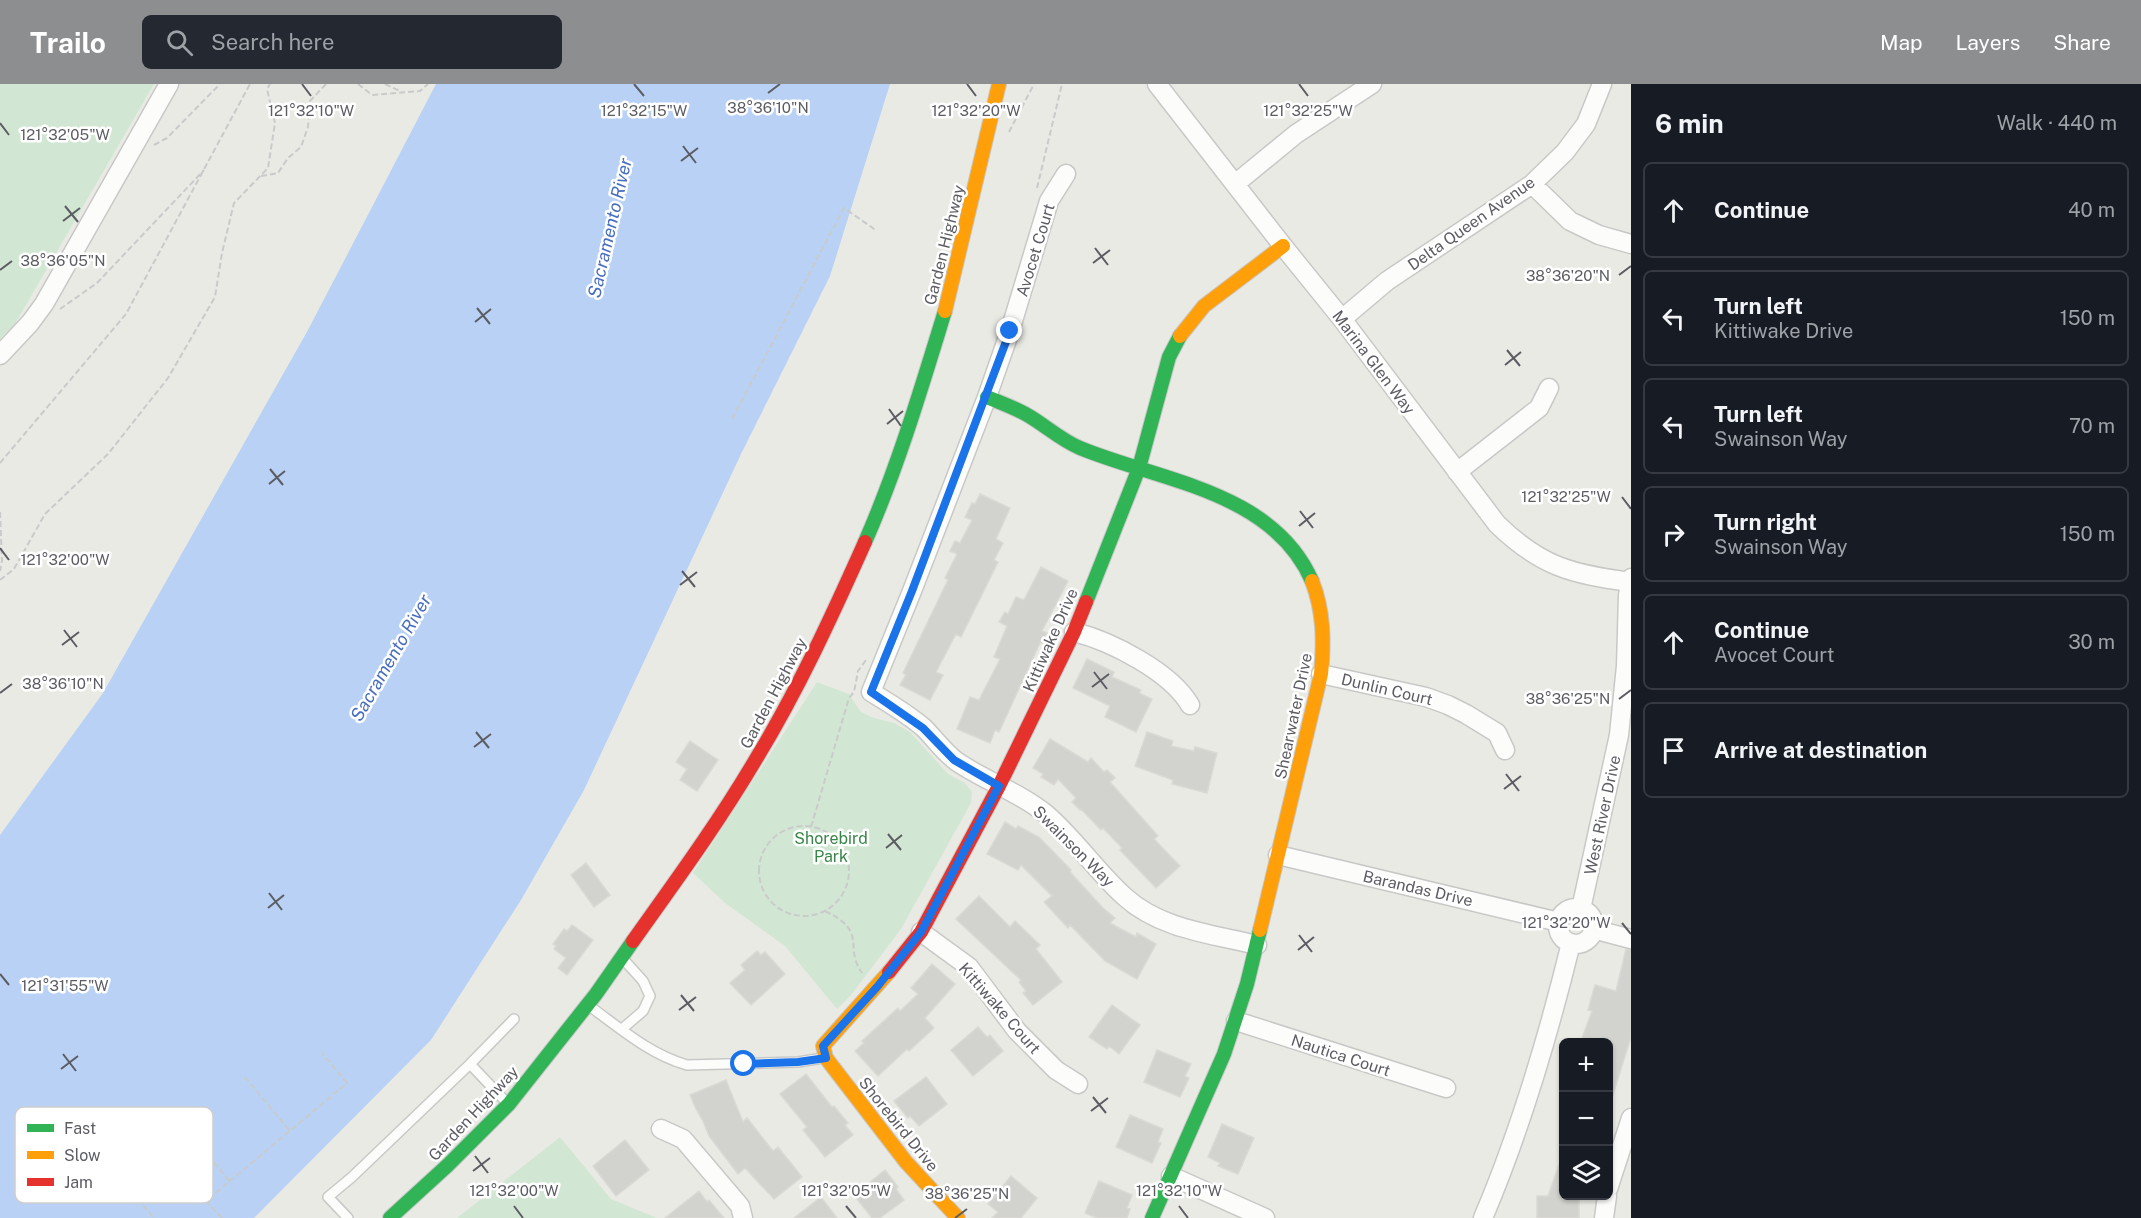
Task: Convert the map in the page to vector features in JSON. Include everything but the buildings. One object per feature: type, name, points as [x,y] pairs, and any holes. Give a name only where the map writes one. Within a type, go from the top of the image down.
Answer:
[{"type":"street","points":[[0,355],[30,323],[44,304],[169,84]]},
{"type":"street","name":"Garden Highway","points":[[390,1218],[448,1165],[508,1104],[587,1005],[713,828],[756,760],[795,691],[878,512],[930,365],[947,305],[999,84]]},
{"type":"street","name":"Marina Glen Way","points":[[1157,84],[1342,318],[1497,524],[1515,542],[1535,556],[1571,572],[1589,577],[1631,580]]},
{"type":"street","points":[[1235,184],[1296,134],[1372,84]]},
{"type":"street","name":"Delta Queen Avenue","points":[[1342,318],[1387,281],[1532,184],[1566,152],[1586,124],[1602,84]]},
{"type":"street","name":"Avocet Court","points":[[987,397],[1010,331],[1049,201],[1066,174]]},
{"type":"street","points":[[1532,184],[1570,221],[1599,235],[1631,244]]},
{"type":"street","name":"Kittiwake Drive","points":[[824,1052],[921,932],[999,786],[1074,632],[1139,468],[1169,357],[1188,324],[1204,306],[1283,246]]},
{"type":"street","points":[[1457,472],[1539,408],[1549,388]]},
{"type":"street","name":"Shearwater Drive","points":[[987,397],[1032,418],[1082,449],[1243,508],[1278,532],[1300,560],[1319,599],[1324,622],[1325,649],[1321,674],[1257,945],[1236,1021],[1224,1054],[1152,1218]]},
{"type":"street","name":"Swainson Way","points":[[987,397],[871,692],[923,728],[954,760],[999,786],[1015,792],[1046,815],[1125,898],[1144,911],[1166,922],[1257,945]]},
{"type":"street","name":"West River Drive","points":[[1581,909],[1619,735],[1624,699],[1631,580]]},
{"type":"street","points":[[1074,632],[1098,640],[1135,658],[1175,685],[1190,705]]},
{"type":"street","name":"Dunlin Court","points":[[1321,674],[1426,697],[1448,705],[1497,733],[1506,750]]},
{"type":"street","name":"Barandas Drive","points":[[1278,855],[1558,922]]},
{"type":"street","points":[[1581,909],[1586,911],[1592,919],[1593,929],[1585,941],[1571,943],[1559,932],[1558,922],[1567,910],[1581,909]]},
{"type":"street","points":[[1593,929],[1631,939]]},
{"type":"street","name":"Kittiwake Court","points":[[921,932],[969,967],[1017,1031],[1056,1070],[1078,1084]]},
{"type":"street","points":[[1483,1218],[1507,1163],[1541,1060],[1571,943]]},
{"type":"street","name":"Nautica Court","points":[[1236,1021],[1446,1088]]},
{"type":"street","name":"Shorebird Drive","points":[[824,1052],[906,1162],[958,1218]]},
{"type":"street","points":[[1613,1174],[1631,1118]]},
{"type":"street","points":[[661,1129],[683,1139],[740,1206],[743,1218]]},
{"type":"street","points":[[1171,1176],[1265,1218]]},
{"type":"street","points":[[1604,1218],[1606,1200]]},
{"type":"lane","points":[[622,958],[643,981],[650,996],[643,1011],[622,1029]]},
{"type":"lane","points":[[587,1005],[642,1046],[674,1062],[687,1065],[798,1062],[824,1052]]},
{"type":"lane","points":[[348,1218],[328,1197],[470,1064],[514,1019]]},
{"type":"lane","points":[[470,1064],[508,1104]]},
{"type":"path","points":[[127,159],[167,138],[220,84]]},
{"type":"path","points":[[0,463],[126,314],[208,166],[250,84]]},
{"type":"path","points":[[0,580],[15,569],[45,514],[108,454],[168,378],[215,297],[222,253],[234,203],[268,168],[275,123],[267,89],[270,84]]},
{"type":"path","points":[[259,176],[279,173],[288,158],[301,147],[308,127],[310,101],[326,84]]},
{"type":"path","points":[[358,84],[372,95],[420,91],[428,84]]},
{"type":"path","points":[[385,84],[404,93]]},
{"type":"path","points":[[30,323],[52,315],[97,283],[208,166]]},
{"type":"path","points":[[732,419],[844,208],[877,231]]},
{"type":"path","points":[[0,512],[2,561],[0,571]]},
{"type":"path","points":[[811,827],[849,698],[854,692],[853,686]]},
{"type":"path","points":[[795,827],[811,827],[824,830],[840,843],[848,861],[848,881],[845,890],[825,911],[811,915],[788,913],[778,907],[763,890],[760,879],[762,855],[776,836],[795,827]]},
{"type":"path","points":[[825,911],[838,917],[852,932],[859,969],[877,987]]},
{"type":"path","points":[[213,1195],[347,1083],[322,1053]]},
{"type":"path","points":[[245,1077],[290,1131]]},
{"type":"path","points":[[213,1161],[230,1182]]},
{"type":"path","points":[[141,1203],[154,1218]]},
{"type":"path","points":[[208,1203],[222,1218]]},
{"type":"green space","points":[[0,84],[154,84],[15,324],[0,339]]},
{"type":"green space","name":"Shorebird Park","points":[[817,682],[849,694],[861,712],[894,723],[910,732],[948,774],[965,783],[972,792],[971,803],[901,929],[851,995],[837,1009],[785,946],[725,903],[693,873]]},
{"type":"green space","points":[[560,1137],[611,1199],[657,1218],[457,1218]]},
{"type":"water","name":"Sacramento River","points":[[436,84],[890,84],[830,276],[741,454],[584,790],[521,900],[431,1040],[254,1218],[0,1218],[0,835],[103,693],[308,330]]},
{"type":"traffic: fast","points":[[865,542],[898,457],[945,311]]},
{"type":"traffic: fast","points":[[1086,602],[1139,468],[1169,357],[1180,336]]},
{"type":"traffic: fast","points":[[987,397],[1024,413],[1080,448],[1211,493],[1243,508],[1271,527],[1294,551],[1312,581]]},
{"type":"traffic: fast","points":[[1152,1218],[1224,1054],[1247,984],[1260,930]]},
{"type":"traffic: fast","points":[[390,1218],[448,1165],[509,1104],[596,994],[633,941]]},
{"type":"traffic: slow","points":[[945,311],[999,84]]},
{"type":"traffic: slow","points":[[1180,336],[1204,306],[1283,246]]},
{"type":"traffic: slow","points":[[1260,930],[1321,674],[1322,627],[1319,604],[1312,581]]},
{"type":"traffic: slow","points":[[889,972],[823,1046],[826,1058],[906,1162],[958,1218]]},
{"type":"traffic: jam","points":[[633,941],[712,829],[771,733],[814,652],[865,542]]},
{"type":"traffic: jam","points":[[889,972],[921,932],[999,786],[1074,632],[1086,602]]},
{"type":"route","points":[[744,1064],[798,1062],[826,1058],[823,1046],[877,987],[921,932],[999,786],[954,760],[923,728],[871,692],[987,397],[1010,331]]}]
